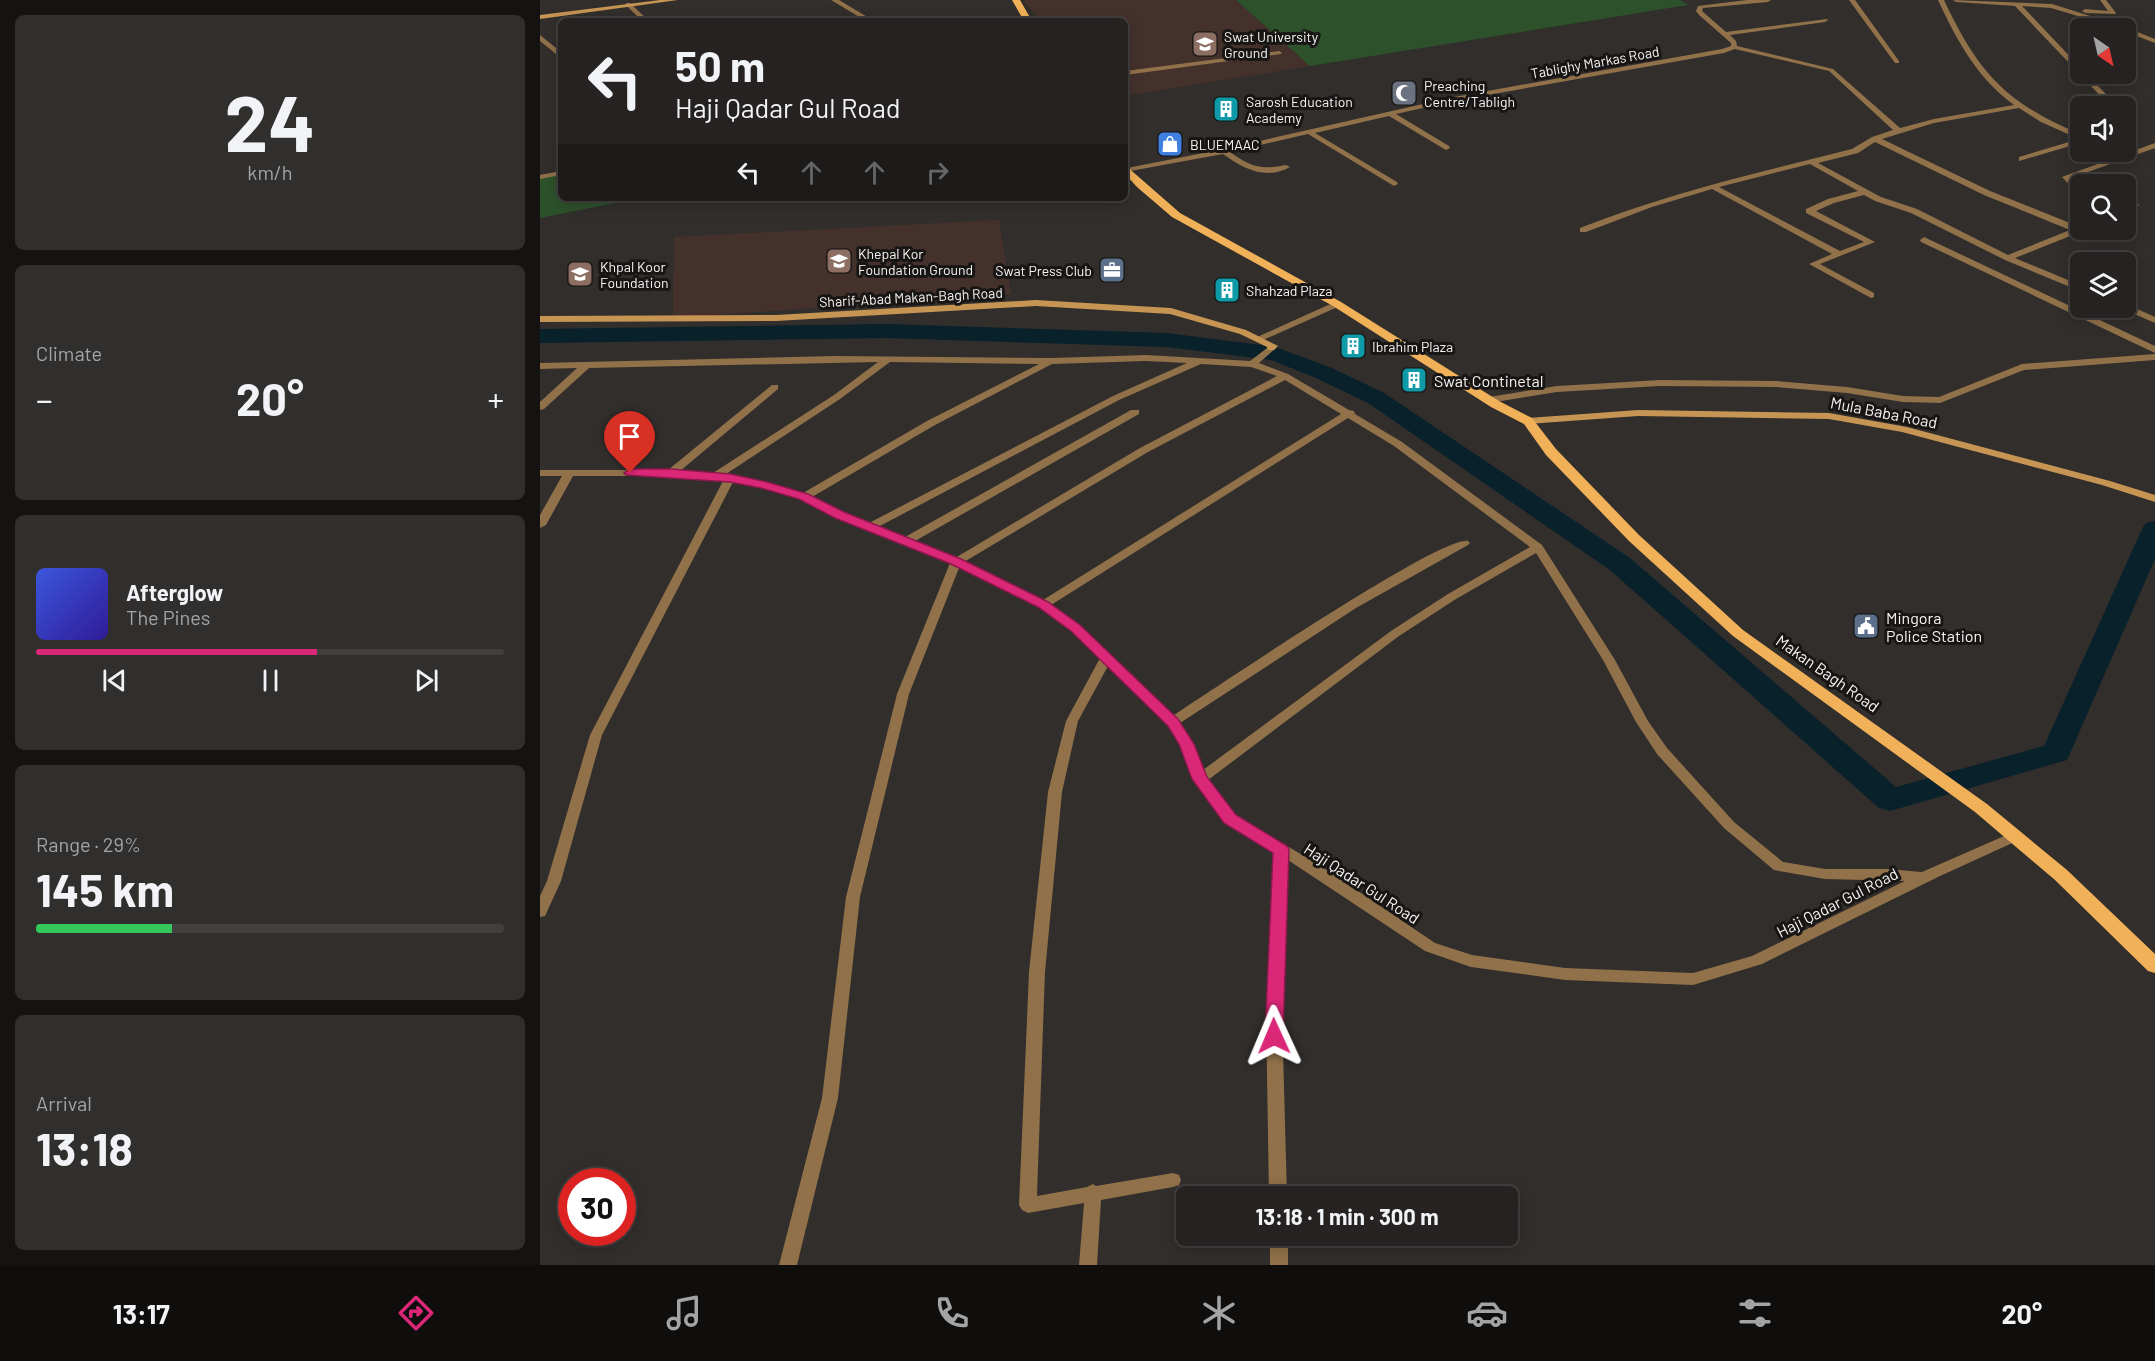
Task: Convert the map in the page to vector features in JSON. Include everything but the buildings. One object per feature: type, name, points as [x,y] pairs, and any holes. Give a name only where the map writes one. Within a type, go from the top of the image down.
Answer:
[{"type":"main road","points":[[1016,0],[1026,18]]},
{"type":"main road","name":"Makan Bagh Road","points":[[1128,173],[1172,217],[1336,304],[1488,401],[1528,421],[1551,452],[1634,538],[1737,633],[1981,808],[2061,875],[2155,966]]},
{"type":"street","points":[[540,17],[628,4],[675,0]]},
{"type":"street","points":[[834,0],[866,18]]},
{"type":"street","points":[[1696,0],[1711,6]]},
{"type":"street","points":[[1768,0],[1701,6],[1699,11],[1734,42],[1734,47],[1831,70],[1898,130]]},
{"type":"street","points":[[1852,0],[1897,62]]},
{"type":"street","points":[[1941,0],[1957,34],[1989,80],[2021,106],[2070,133]]},
{"type":"street","points":[[1956,0],[2113,13],[2103,0]]},
{"type":"street","points":[[628,4],[643,18]]},
{"type":"street","points":[[2017,4],[2070,59]]},
{"type":"street","points":[[2067,10],[2091,18]]},
{"type":"street","points":[[1724,34],[1825,20]]},
{"type":"street","points":[[2143,36],[2155,30]]},
{"type":"street","points":[[2136,33],[2155,41]]},
{"type":"street","points":[[540,37],[558,53]]},
{"type":"street","name":"Tablighy Markas Road","points":[[1128,171],[1454,99],[1734,47]]},
{"type":"street","points":[[1128,73],[1279,53]]},
{"type":"street","points":[[2093,84],[2105,96]]},
{"type":"street","points":[[1583,230],[1713,187],[1855,151],[1875,139],[1898,130],[2021,106]]},
{"type":"street","points":[[1389,113],[1446,148]]},
{"type":"street","points":[[2062,129],[2070,127]]},
{"type":"street","points":[[1308,132],[1394,184]]},
{"type":"street","points":[[1875,139],[1987,193],[2070,225]]},
{"type":"street","points":[[2022,159],[2070,144]]},
{"type":"street","points":[[2136,152],[2155,145]]},
{"type":"street","points":[[2145,149],[2155,154]]},
{"type":"street","points":[[1224,151],[1256,171],[1286,167]]},
{"type":"street","points":[[1811,162],[1878,199],[1914,211],[2008,258],[2070,284]]},
{"type":"street","points":[[2074,174],[2108,162]]},
{"type":"street","points":[[540,177],[558,174]]},
{"type":"street","points":[[1713,187],[1839,254]]},
{"type":"street","points":[[1865,192],[1831,201],[1809,211],[1871,242],[1813,264],[1871,295]]},
{"type":"street","points":[[2008,258],[2070,233]]},
{"type":"street","points":[[1924,240],[2155,350]]},
{"type":"street","name":"Sharif-Abad Makan-Bagh Road","points":[[540,319],[776,318],[1036,303],[1171,311],[1260,338],[1273,346],[1253,362]]},
{"type":"street","points":[[1260,338],[1336,304]]},
{"type":"street","points":[[2136,311],[2155,320]]},
{"type":"street","points":[[1488,401],[1557,389],[1660,382],[1776,384],[1847,390],[1903,399],[1940,400],[2022,367],[2155,357]]},
{"type":"street","points":[[540,366],[835,358],[1052,361],[1146,358],[1253,362],[1285,376],[1350,413],[1398,444],[1538,547],[1609,660],[1642,722],[1662,751],[1729,825],[1779,866],[1825,874],[1887,874],[1923,877]]},
{"type":"street","points":[[540,912],[554,881],[596,735],[723,477],[887,360]]},
{"type":"street","points":[[871,526],[1116,398],[1169,377],[1202,360]]},
{"type":"street","points":[[804,497],[931,423],[1052,361]]},
{"type":"street","points":[[540,407],[586,366]]},
{"type":"street","points":[[788,1265],[830,1098],[853,897],[903,694],[956,561],[1144,450],[1285,376]]},
{"type":"street","points":[[671,473],[775,387]]},
{"type":"street","points":[[907,541],[1135,412]]},
{"type":"street","name":"Mula Baba Road","points":[[1528,421],[1638,412],[1829,416],[1903,429],[2106,483],[2155,499]]},
{"type":"street","points":[[1043,605],[1350,413]]},
{"type":"street","name":"Haji Qadar Gul Road","points":[[540,473],[671,473],[723,477],[763,484],[804,497],[840,515],[956,561],[1043,605],[1076,628],[1173,722],[1187,744],[1200,779],[1230,819],[1313,868],[1430,947],[1471,961],[1565,974],[1693,979],[1757,960],[1923,877],[2016,836]]},
{"type":"street","points":[[540,525],[569,473]]},
{"type":"street","points":[[1173,722],[1318,627],[1421,564],[1464,543]]},
{"type":"street","points":[[1200,779],[1255,741],[1338,675],[1424,613],[1538,547]]},
{"type":"street","points":[[1106,657],[1072,721],[1055,792],[1037,972],[1028,1205],[1173,1180]]},
{"type":"street","points":[[1278,1186],[1274,1013],[1281,850]]},
{"type":"street","points":[[1088,1265],[1093,1192]]},
{"type":"street","points":[[1279,1246],[1280,1265]]},
{"type":"shaded area","name":"Swat University Ground","points":[[1023,0],[1236,0],[1310,66],[1128,96],[1128,18],[1038,18]]},
{"type":"shaded area","name":"Khepal Kor Foundation Ground","points":[[999,220],[1011,294],[673,318],[674,237]]},
{"type":"green space","points":[[1236,0],[1680,0],[1688,5],[1310,66]]},
{"type":"green space","points":[[558,174],[558,201],[625,201],[540,218],[540,177]]},
{"type":"waterway","points":[[540,336],[887,331],[1167,340],[1275,354],[1324,373],[1376,398],[1620,564],[1890,800],[2056,753],[2155,529]]},
{"type":"place","name":"Swat University Ground","points":[[1205,44]]},
{"type":"place","name":"Preaching Centre/Tabligh","points":[[1404,93]]},
{"type":"place","name":"Sarosh Education Academy","points":[[1226,109]]},
{"type":"place","name":"BLUEMAAC","points":[[1170,144]]},
{"type":"place","name":"Khepal Kor Foundation Ground","points":[[839,261]]},
{"type":"place","name":"Swat Press Club","points":[[1112,270]]},
{"type":"place","name":"Khpal Koor Foundation","points":[[580,274]]},
{"type":"place","name":"Shahzad Plaza","points":[[1227,290]]},
{"type":"place","name":"Ibrahim Plaza","points":[[1353,346]]},
{"type":"place","name":"Swat Continetal","points":[[1414,380]]},
{"type":"place","name":"Mingora Police Station","points":[[1866,626]]},
{"type":"route","points":[[630,473],[671,473],[730,478],[763,484],[804,497],[840,515],[956,561],[1043,605],[1076,628],[1173,722],[1187,744],[1200,779],[1230,819],[1281,850],[1274,1036]]}]
